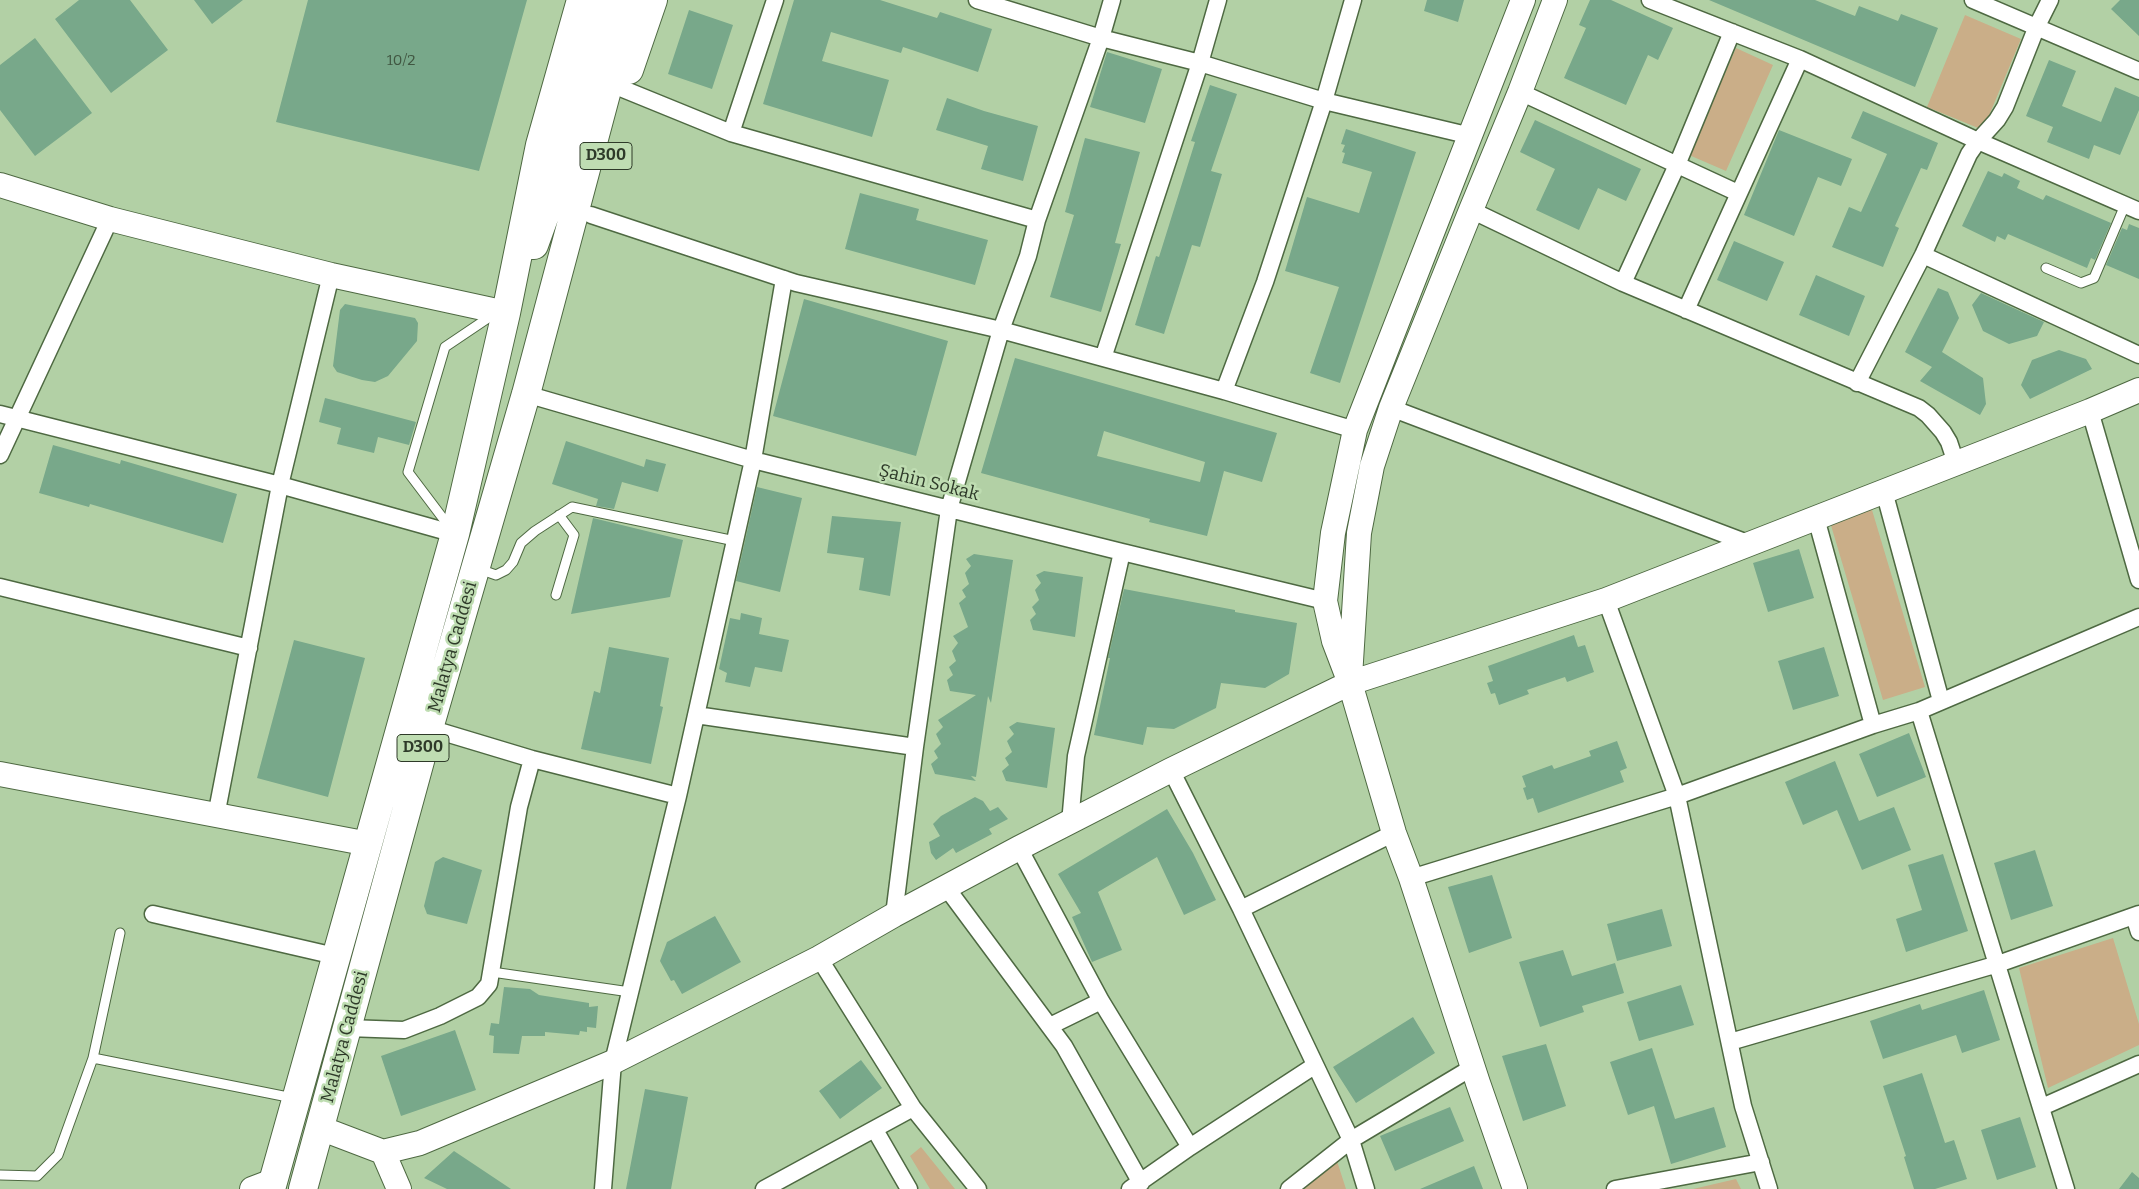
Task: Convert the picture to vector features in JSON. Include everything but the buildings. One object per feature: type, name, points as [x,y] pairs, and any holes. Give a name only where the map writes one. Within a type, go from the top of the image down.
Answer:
[{"type":"highway","name":"D300","points":[[502,312],[540,145],[581,0]]},
{"type":"highway","points":[[502,312],[546,212],[608,0]]},
{"type":"highway","points":[[549,308],[631,0]]},
{"type":"highway","name":"D300","points":[[549,308],[591,215],[623,89],[654,0]]},
{"type":"highway","name":"Malatya Caddesi","points":[[303,1189],[429,728],[526,394],[549,308]]},
{"type":"highway","name":"Malatya Caddesi","points":[[265,1186],[296,1099],[455,534],[502,312]]},
{"type":"main road","points":[[1515,1189],[1394,832],[1350,683],[1334,641],[1325,601],[1333,533],[1355,430],[1523,0]]},
{"type":"main road","points":[[1350,683],[1359,532],[1372,466],[1391,408],[1520,92],[1554,0]]},
{"type":"main road","points":[[0,185],[110,218],[331,275],[471,307],[502,312]]},
{"type":"main road","points":[[320,1128],[383,1152],[420,1143],[613,1062],[820,958],[894,915],[1019,848],[1171,770],[1350,683],[1606,600],[2090,411],[2139,390]]},
{"type":"main road","points":[[0,774],[369,844]]},
{"type":"main road","points":[[383,1152],[399,1189]]},
{"type":"street","points":[[731,133],[775,0]]},
{"type":"street","points":[[977,0],[1101,38],[1200,63],[1324,101],[1471,136]]},
{"type":"street","points":[[894,915],[915,747],[949,509],[1001,330],[1028,256],[1037,220],[1101,38],[1112,0]]},
{"type":"street","points":[[1103,358],[1200,63],[1218,0]]},
{"type":"street","points":[[1224,391],[1265,282],[1324,101],[1353,0]]},
{"type":"street","points":[[1650,0],[1800,59],[1978,141],[2132,208]]},
{"type":"street","points":[[1973,0],[2139,71]]},
{"type":"street","points":[[1857,383],[1923,255],[1961,170],[1978,141],[1998,120],[2005,107],[2037,26],[2050,0]]},
{"type":"street","points":[[1623,282],[1677,164],[1732,32]]},
{"type":"street","points":[[1686,310],[1800,59]]},
{"type":"street","points":[[623,89],[731,133],[1037,220]]},
{"type":"street","points":[[1520,92],[1738,193]]},
{"type":"street","points":[[1471,210],[1686,310],[1919,408],[1928,415],[1946,437],[1956,463]]},
{"type":"street","points":[[591,215],[784,279],[1001,330],[1224,391],[1355,430]]},
{"type":"street","points":[[0,456],[110,218]]},
{"type":"street","points":[[1923,255],[2139,355]]},
{"type":"street","points":[[216,816],[280,485],[331,275]]},
{"type":"street","points":[[604,1189],[613,1062],[678,796],[753,460],[784,279]]},
{"type":"street","name":"Şahin Sokak","points":[[526,394],[753,460],[1325,601]]},
{"type":"street","points":[[1391,408],[1750,544]]},
{"type":"street","points":[[2090,411],[2139,580]]},
{"type":"street","points":[[0,414],[280,485],[455,534]]},
{"type":"street","points":[[1884,491],[1942,701]]},
{"type":"street","points":[[1816,518],[1873,725]]},
{"type":"street","points":[[1070,823],[1076,756],[1122,552]]},
{"type":"street","points":[[0,587],[249,648]]},
{"type":"street","points":[[1606,600],[1677,796],[1743,1106],[1769,1189]]},
{"type":"street","points":[[1411,878],[1677,796],[1873,725],[1919,711],[2139,617]]},
{"type":"street","points":[[1919,711],[2066,1189]]},
{"type":"street","points":[[696,715],[915,747]]},
{"type":"street","points":[[429,728],[532,759],[678,796]]},
{"type":"street","points":[[347,1028],[404,1030],[440,1016],[478,997],[489,984],[519,807],[532,759]]},
{"type":"street","points":[[1171,770],[1241,909],[1314,1066],[1351,1140],[1366,1189]]},
{"type":"street","points":[[1241,909],[1394,832]]},
{"type":"street","points":[[1019,848],[1101,1002],[1190,1147]]},
{"type":"street","points":[[946,887],[1064,1046],[1135,1186],[1190,1147],[1314,1066]]},
{"type":"street","points":[[154,914],[335,956]]},
{"type":"street","points":[[1730,1042],[1998,964],[2137,915],[2139,932]]},
{"type":"street","points":[[820,958],[913,1108],[978,1189]]},
{"type":"street","points":[[1050,1026],[1101,1002]]},
{"type":"street","points":[[2042,1108],[2139,1064]]},
{"type":"street","points":[[1289,1189],[1351,1140],[1473,1067]]},
{"type":"street","points":[[764,1189],[913,1108]]},
{"type":"street","points":[[875,1130],[909,1189]]},
{"type":"street","points":[[1615,1189],[1761,1162]]},
{"type":"lane","points":[[2046,268],[2081,283],[2094,278],[2132,208]]},
{"type":"lane","points":[[455,534],[408,472],[445,347],[502,312]]},
{"type":"lane","points":[[476,568],[496,575],[501,573],[513,562],[521,543],[535,530],[572,507],[735,541]]},
{"type":"lane","points":[[556,595],[574,535],[559,515]]},
{"type":"lane","points":[[0,1175],[37,1176],[58,1155],[93,1058],[120,933]]},
{"type":"lane","points":[[492,972],[630,992]]},
{"type":"lane","points":[[93,1058],[296,1099]]},
{"type":"shaded area","points":[[1965,15],[2021,39],[1983,130],[1927,107]]},
{"type":"shaded area","points":[[1736,48],[1773,65],[1726,171],[1689,155]]},
{"type":"shaded area","points":[[1872,510],[1925,687],[1883,700],[1830,522]]},
{"type":"shaded area","points":[[2113,938],[2139,1024],[2139,1045],[2048,1088],[2019,968]]},
{"type":"shaded area","points":[[921,1147],[955,1189],[930,1189],[910,1156]]},
{"type":"shaded area","points":[[1337,1161],[1346,1189],[1303,1189]]},
{"type":"shaded area","points":[[1736,1179],[1741,1189],[1693,1189]]}]
